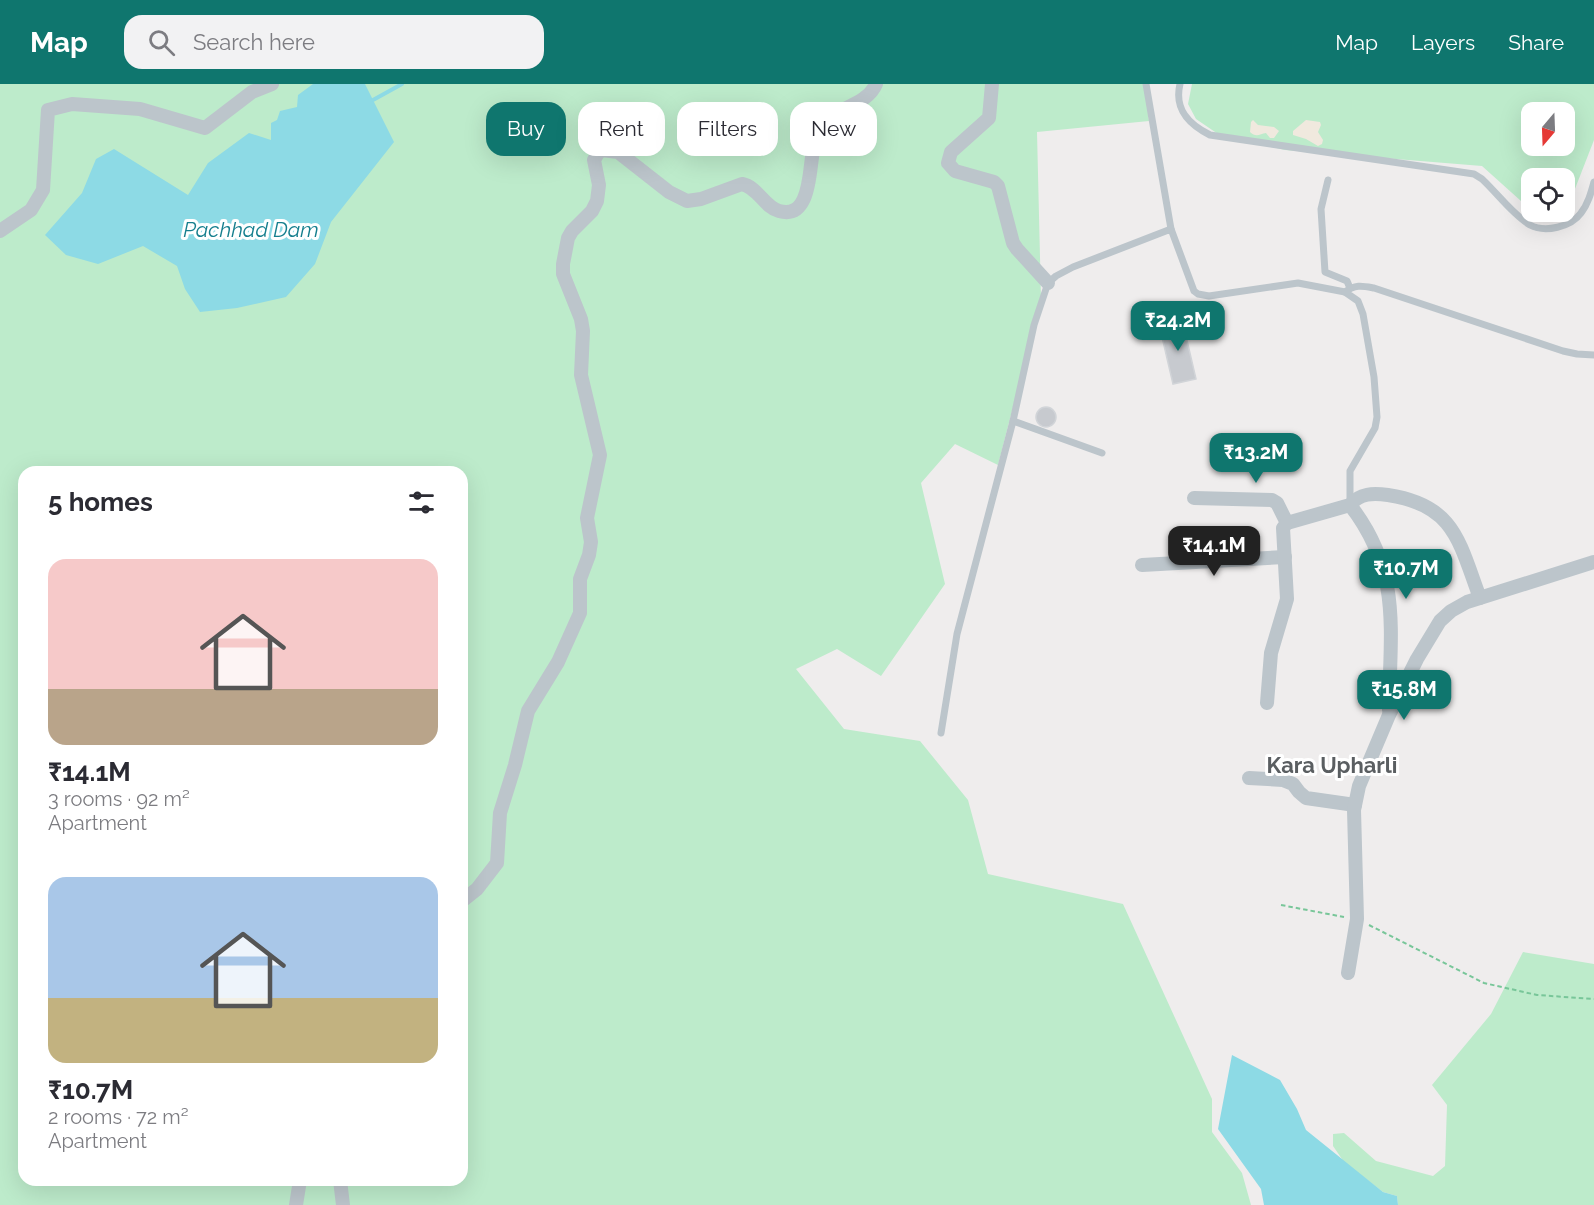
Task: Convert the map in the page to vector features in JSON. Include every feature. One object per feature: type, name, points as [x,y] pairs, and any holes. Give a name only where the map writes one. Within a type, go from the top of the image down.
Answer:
[{"type":"street","points":[[0,231],[31,210],[43,190],[48,110],[72,104],[140,109],[205,128],[252,92],[272,84]]},
{"type":"street","points":[[468,896],[477,889],[497,863],[500,813],[528,711],[558,662],[580,613],[580,579],[591,542],[587,518],[600,455],[580,375],[583,331],[581,319],[563,274],[563,264],[568,238],[592,211],[597,201],[598,185],[594,160],[602,150],[618,152],[669,192],[687,201],[701,200],[742,184],[752,188],[774,209],[781,212],[791,211],[802,203],[805,195],[813,150],[824,121],[864,98],[876,84]]},
{"type":"street","points":[[992,84],[989,118],[951,152],[948,163],[955,171],[994,182],[998,186],[1013,243],[1048,282]]},
{"type":"street","points":[[1267,703],[1271,653],[1287,599],[1283,528],[1287,523],[1350,505],[1354,499],[1369,494],[1399,497],[1431,508],[1442,516],[1451,528],[1480,598]]},
{"type":"street","points":[[1194,498],[1272,500],[1277,503],[1287,523]]},
{"type":"street","points":[[1350,505],[1373,540],[1388,582],[1391,613],[1389,715]]},
{"type":"street","points":[[1142,565],[1285,557]]},
{"type":"street","points":[[1348,973],[1356,919],[1355,805],[1359,786],[1389,715],[1417,659],[1440,621],[1451,611],[1480,598],[1594,562]]},
{"type":"street","points":[[1249,778],[1283,780],[1293,784],[1306,798],[1355,805]]},
{"type":"street","points":[[296,1205],[299,1186]]},
{"type":"street","points":[[341,1186],[343,1205]]},
{"type":"lane","points":[[1146,84],[1171,229],[1194,291],[1198,294],[1209,296],[1298,283],[1348,290],[1361,285],[1563,351],[1594,355]]},
{"type":"lane","points":[[1180,84],[1178,101],[1180,109],[1197,129],[1210,135],[1474,174],[1527,222],[1539,228],[1556,227],[1578,217],[1587,204],[1594,182]]},
{"type":"lane","points":[[1328,180],[1321,212],[1325,272],[1344,280],[1348,290],[1358,301],[1363,314],[1374,377],[1377,417],[1375,428],[1350,471],[1350,505]]},
{"type":"lane","points":[[941,733],[957,634],[1013,421],[1034,325],[1048,282],[1073,267],[1171,229]]},
{"type":"lane","points":[[1013,421],[1102,453]]},
{"type":"path","points":[[1281,905],[1356,919],[1484,983],[1537,995],[1594,999]]},
{"type":"green space","points":[[0,84],[1145,84],[1149,121],[1037,132],[1041,299],[998,465],[955,444],[921,483],[945,584],[881,676],[837,649],[796,669],[844,729],[920,741],[968,800],[988,874],[1123,904],[1212,1099],[1212,1132],[1242,1173],[1251,1205],[0,1205]]},
{"type":"green space","points":[[1192,84],[1594,84],[1594,140],[1575,189],[1575,168],[1521,168],[1521,201],[1482,166],[1285,150],[1218,134],[1196,119],[1188,104]]},
{"type":"green space","points":[[1523,952],[1594,964],[1594,1205],[1398,1205],[1397,1196],[1383,1192],[1344,1162],[1333,1146],[1333,1134],[1344,1133],[1376,1161],[1433,1176],[1445,1166],[1447,1105],[1432,1085],[1491,1014]]},
{"type":"sand","points":[[1253,120],[1258,125],[1274,127],[1279,131],[1274,138],[1270,138],[1266,133],[1254,135],[1250,132]]},
{"type":"sand","points":[[1306,120],[1320,122],[1318,132],[1323,140],[1322,144],[1318,146],[1293,135],[1293,131]]},
{"type":"water","name":"Pachhad Dam","points":[[313,84],[365,84],[394,142],[331,222],[315,264],[286,297],[237,308],[200,312],[185,289],[177,266],[143,246],[98,264],[66,255],[45,235],[82,193],[96,159],[114,149],[188,195],[208,163],[249,133],[271,140],[271,123],[277,120],[280,111],[297,107],[298,95]]},
{"type":"water","points":[[1232,1055],[1280,1080],[1306,1130],[1383,1192],[1397,1196],[1398,1205],[1264,1205],[1261,1189],[1218,1129]]},
{"type":"building","points":[[1182,319],[1196,379],[1173,384],[1159,324]]},
{"type":"building","points":[[1046,407],[1053,410],[1056,417],[1053,424],[1046,427],[1039,424],[1036,417],[1039,410]]},
{"type":"waterway","points":[[373,100],[402,84]]},
{"type":"district","name":"Kara Upharli","points":[[1332,765]]}]
